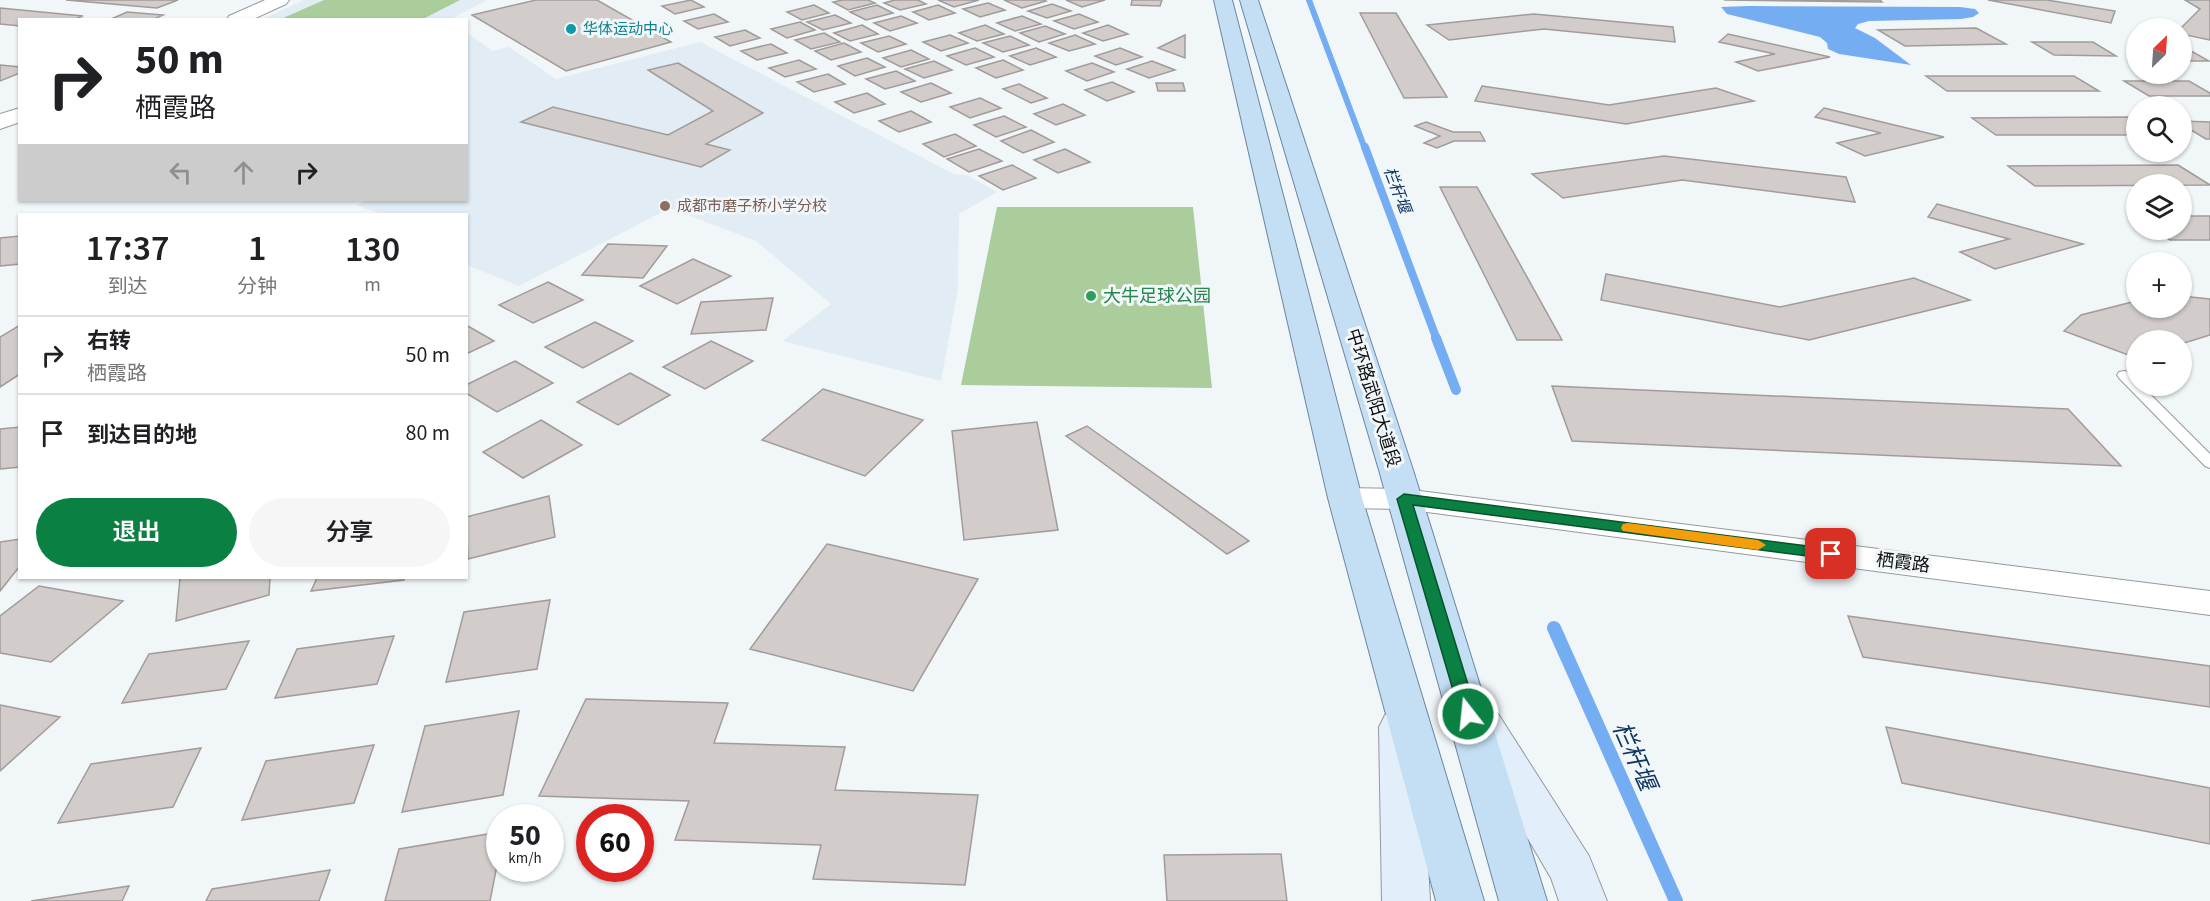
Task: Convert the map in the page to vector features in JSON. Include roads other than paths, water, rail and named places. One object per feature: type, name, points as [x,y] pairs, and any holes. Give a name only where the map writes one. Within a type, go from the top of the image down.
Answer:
[{"type":"main road","points":[[1223,0],[1345,498],[1460,901]]},
{"type":"main road","name":"中环路武阳大道段","points":[[1249,0],[1404,499],[1523,901]]},
{"type":"main road","points":[[1398,684],[1406,901]]},
{"type":"main road","points":[[1462,693],[1572,870],[1583,901]]},
{"type":"street","points":[[240,18],[280,0]]},
{"type":"street","points":[[0,122],[18,115]]},
{"type":"street","name":"栖霞路","points":[[1345,498],[1404,499],[2210,603]]},
{"type":"lane","points":[[2124,375],[2210,464]]},
{"type":"water","points":[[1721,7],[1960,7],[1975,9],[1979,13],[1973,17],[1961,19],[1869,21],[1858,24],[1855,28],[1875,38],[1911,65],[1839,54],[1828,49],[1827,43],[1820,37],[1727,14]]},
{"type":"waterway","name":"栏杆堰","points":[[1309,0],[1365,149]]},
{"type":"waterway","name":"栏杆堰","points":[[1365,147],[1437,340]]},
{"type":"waterway","name":"栏杆堰","points":[[1436,338],[1456,390]]},
{"type":"waterway","name":"栏杆堰","points":[[1554,628],[1676,901]]},
{"type":"place","name":"华体运动中心","points":[[571,29]]},
{"type":"place","name":"成都市磨子桥小学分校","points":[[665,206]]},
{"type":"place","name":"大牛足球公园","points":[[1091,296]]}]
